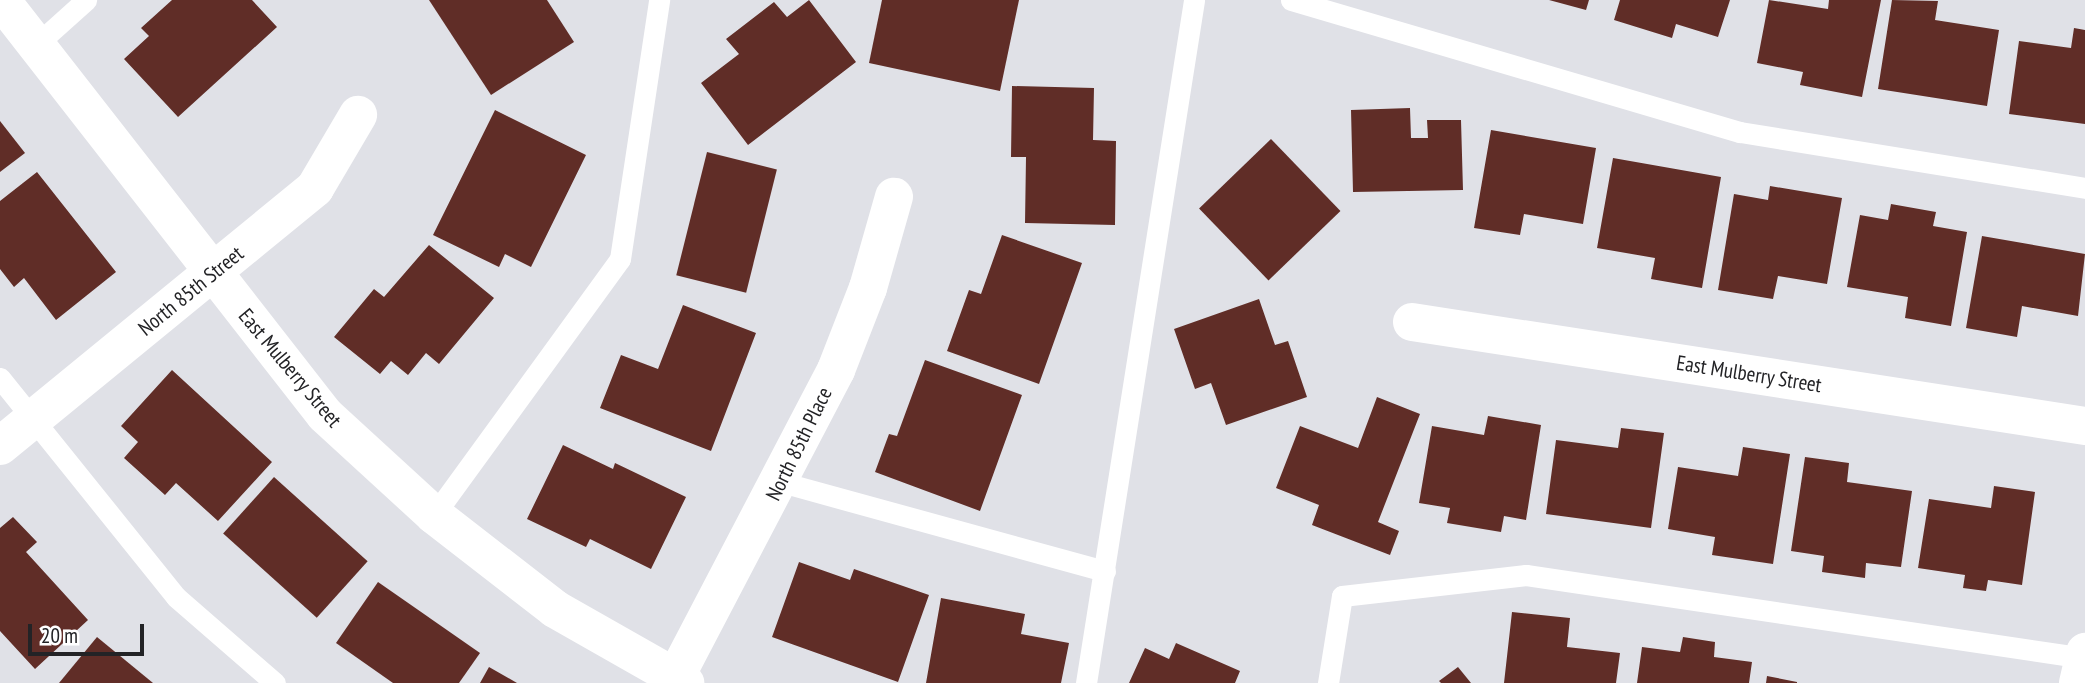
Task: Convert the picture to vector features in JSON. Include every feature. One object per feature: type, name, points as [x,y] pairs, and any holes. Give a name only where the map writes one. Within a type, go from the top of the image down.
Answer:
[{"type":"street","name":"East Mulberry Street","points":[[1,0],[325,415],[434,515],[555,609],[680,681]]},
{"type":"street","name":"North 85th Street","points":[[0,446],[315,188],[358,115]]},
{"type":"street","name":"North 85th Place","points":[[680,681],[836,370],[868,288],[894,197]]},
{"type":"street","name":"East Mulberry Street","points":[[1412,321],[2085,426]]},
{"type":"lane","points":[[37,44],[86,0]]},
{"type":"lane","points":[[434,515],[620,259],[659,0]]},
{"type":"lane","points":[[1086,683],[1194,0]]},
{"type":"lane","points":[[1291,0],[1740,132],[2085,188]]},
{"type":"lane","points":[[0,378],[176,597],[275,683]]},
{"type":"lane","points":[[780,482],[1105,571]]},
{"type":"lane","points":[[1328,683],[1342,596],[1527,575],[2083,663]]},
{"type":"building","points":[[172,0],[252,0],[277,27],[178,117],[124,59],[149,36],[141,28]]},
{"type":"building","points":[[429,0],[547,0],[574,42],[491,95]]},
{"type":"building","points":[[809,0],[856,62],[748,145],[701,83],[739,54],[726,39],[774,2],[787,17]]},
{"type":"building","points":[[882,0],[1019,0],[1000,91],[869,63]]},
{"type":"building","points":[[1549,0],[1589,0],[1586,10]]},
{"type":"building","points":[[1620,0],[1730,0],[1718,37],[1676,24],[1672,38],[1614,20]]},
{"type":"building","points":[[1769,0],[1828,9],[1829,0],[1881,0],[1862,97],[1800,85],[1803,72],[1757,63]]},
{"type":"building","points":[[1892,0],[1938,1],[1935,20],[1999,30],[1987,106],[1878,89]]},
{"type":"building","points":[[2074,28],[2085,30],[2085,124],[2009,114],[2019,41],[2071,48]]},
{"type":"building","points":[[1012,86],[1094,88],[1093,140],[1116,141],[1115,225],[1025,223],[1026,157],[1011,157]]},
{"type":"building","points":[[1410,108],[1411,138],[1428,138],[1427,120],[1461,120],[1463,190],[1353,192],[1351,110]]},
{"type":"building","points":[[495,110],[586,155],[531,267],[505,254],[499,267],[433,235]]},
{"type":"building","points":[[0,121],[25,153],[0,172]]},
{"type":"building","points":[[1491,130],[1596,148],[1583,224],[1524,214],[1520,235],[1474,228]]},
{"type":"building","points":[[1271,139],[1340,211],[1269,280],[1199,208]]},
{"type":"building","points":[[707,152],[777,169],[746,293],[676,275]]},
{"type":"building","points":[[1613,158],[1721,177],[1702,288],[1651,279],[1655,258],[1597,248]]},
{"type":"building","points":[[37,172],[116,272],[56,320],[24,278],[14,287],[0,269],[0,201]]},
{"type":"building","points":[[1770,186],[1842,198],[1827,284],[1778,276],[1773,299],[1718,290],[1734,194],[1768,200]]},
{"type":"building","points":[[1891,204],[1936,212],[1933,226],[1967,232],[1951,326],[1905,318],[1908,297],[1847,287],[1860,215],[1888,220]]},
{"type":"building","points":[[1002,235],[1082,263],[1039,384],[947,351],[969,290],[981,294]]},
{"type":"building","points":[[1982,236],[2085,254],[2078,316],[2022,306],[2017,337],[1966,328]]},
{"type":"building","points":[[429,245],[494,298],[439,364],[426,353],[408,375],[391,361],[380,374],[334,337],[374,289],[384,297]]},
{"type":"building","points":[[1259,299],[1275,345],[1288,341],[1307,397],[1226,425],[1211,383],[1195,389],[1174,329]]},
{"type":"building","points":[[683,305],[756,333],[711,451],[600,408],[621,355],[658,369]]},
{"type":"building","points":[[925,360],[1022,395],[980,511],[875,472],[889,434],[897,436]]},
{"type":"building","points":[[172,370],[272,462],[218,521],[176,483],[165,495],[124,458],[138,442],[121,426]]},
{"type":"building","points":[[1377,397],[1420,414],[1378,522],[1399,531],[1390,555],[1312,525],[1319,505],[1276,488],[1300,426],[1358,448]]},
{"type":"building","points":[[1488,416],[1541,425],[1526,520],[1504,516],[1501,532],[1447,523],[1450,508],[1419,503],[1432,426],[1484,435]]},
{"type":"building","points":[[1621,428],[1664,433],[1651,528],[1546,514],[1556,440],[1618,448]]},
{"type":"building","points":[[563,445],[613,469],[615,463],[686,497],[651,569],[590,539],[586,547],[527,519]]},
{"type":"building","points":[[1743,447],[1790,454],[1773,564],[1712,555],[1715,537],[1668,529],[1678,467],[1738,476]]},
{"type":"building","points":[[1805,457],[1849,463],[1847,482],[1912,491],[1901,567],[1866,563],[1865,578],[1822,572],[1824,556],[1791,551]]},
{"type":"building","points":[[274,477],[368,561],[317,618],[223,533]]},
{"type":"building","points":[[1994,486],[2035,492],[2022,585],[1988,580],[1986,591],[1963,588],[1965,575],[1918,568],[1929,499],[1991,508]]},
{"type":"building","points":[[13,517],[37,542],[26,552],[88,620],[35,669],[0,631],[0,528]]},
{"type":"building","points":[[799,562],[850,580],[854,569],[929,595],[898,682],[772,637]]},
{"type":"building","points":[[378,582],[480,653],[459,683],[393,683],[336,643]]},
{"type":"building","points":[[941,598],[1025,614],[1021,634],[1069,643],[1061,683],[926,683]]},
{"type":"building","points":[[1512,612],[1570,618],[1567,647],[1620,653],[1616,683],[1504,683]]},
{"type":"building","points":[[97,637],[153,683],[59,683]]},
{"type":"building","points":[[1683,637],[1715,642],[1714,657],[1752,662],[1749,683],[1637,683],[1642,647],[1680,652]]},
{"type":"building","points":[[1176,643],[1240,671],[1235,683],[1129,683],[1145,648],[1169,659]]},
{"type":"building","points":[[489,667],[517,683],[480,683]]},
{"type":"building","points":[[1458,667],[1471,683],[1439,681]]},
{"type":"building","points":[[1767,676],[1797,682],[1797,683],[1766,683]]}]
